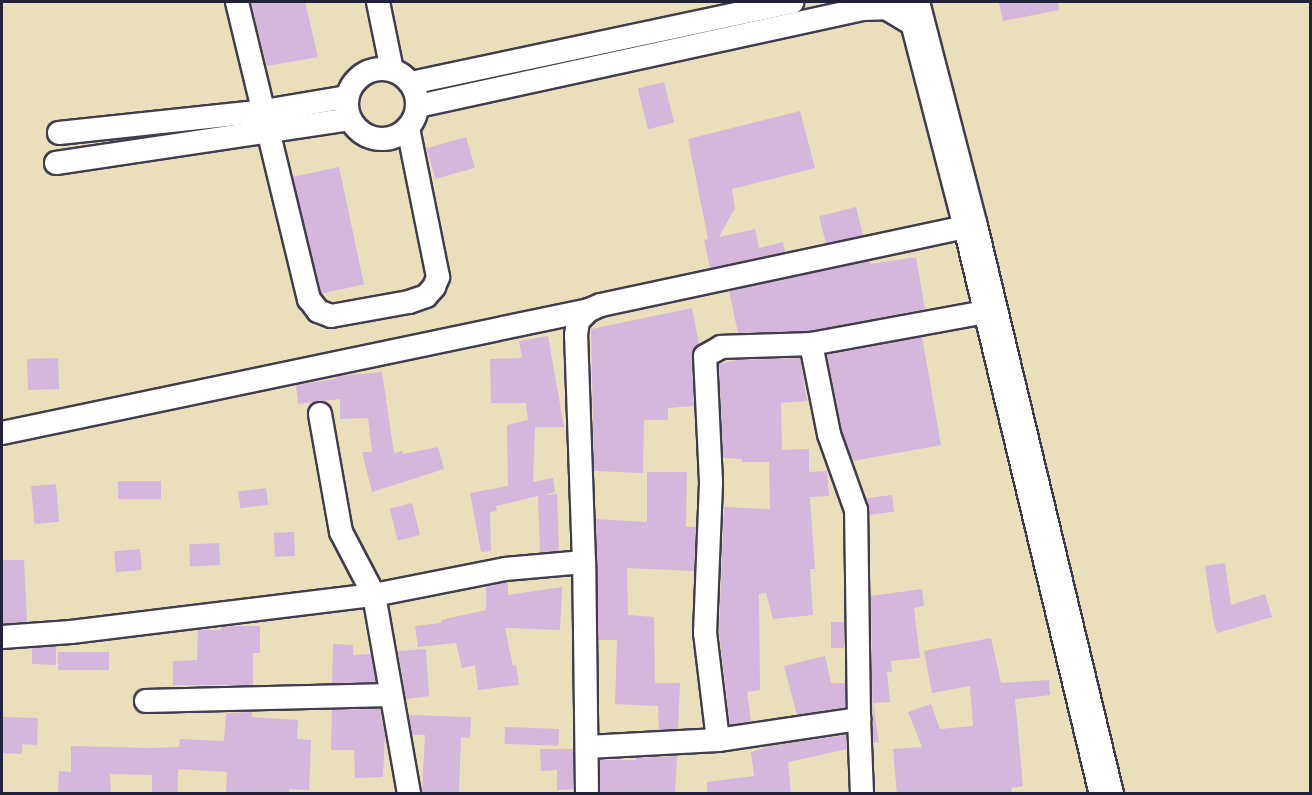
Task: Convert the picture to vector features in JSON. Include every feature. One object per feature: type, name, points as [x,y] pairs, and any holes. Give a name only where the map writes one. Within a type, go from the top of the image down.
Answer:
[{"type":"highway","points":[[915,14],[970,226],[1106,794]]},
{"type":"street","points":[[237,2],[309,299],[318,311],[331,316],[426,296],[438,277],[408,128]]},
{"type":"street","points":[[378,2],[392,70]]},
{"type":"street","points":[[411,83],[793,2]]},
{"type":"street","points":[[418,106],[862,9],[886,8],[915,14]]},
{"type":"street","points":[[392,70],[411,83],[417,94],[418,106],[408,128],[399,135],[377,139],[356,129],[350,119],[347,97],[358,77],[368,71],[392,70]]},
{"type":"street","points":[[56,163],[266,122],[347,97]]},
{"type":"street","points":[[59,133],[350,119]]},
{"type":"street","points":[[2,433],[589,310],[601,305],[970,226]]},
{"type":"street","points":[[587,794],[584,562],[576,335],[578,321],[589,310]]},
{"type":"street","points":[[718,740],[705,633],[711,482],[705,356],[721,347],[811,344],[990,311]]},
{"type":"street","points":[[811,344],[829,434],[856,510],[862,794]]},
{"type":"street","points":[[320,414],[341,532],[374,595],[409,794]]},
{"type":"street","points":[[2,637],[71,632],[374,595],[505,569],[584,562]]},
{"type":"street","points":[[146,701],[390,694]]},
{"type":"street","points":[[587,747],[718,740],[860,719]]},
{"type":"building","points":[[251,2],[305,2],[318,57],[267,66]]},
{"type":"building","points":[[1058,2],[1059,10],[1003,21],[999,3]]},
{"type":"building","points":[[664,82],[674,123],[648,129],[638,89]]},
{"type":"building","points":[[800,111],[815,168],[732,189],[735,208],[719,237],[755,229],[759,248],[783,242],[785,252],[710,268],[704,240],[708,239],[688,139]]},
{"type":"building","points":[[466,137],[475,168],[435,179],[427,148]]},
{"type":"building","points":[[339,167],[364,284],[318,294],[293,177]]},
{"type":"building","points":[[856,207],[863,235],[826,244],[819,216]]},
{"type":"building","points":[[916,257],[925,309],[810,331],[738,333],[729,291],[870,261],[871,264]]},
{"type":"building","points":[[692,308],[699,344],[694,349],[692,357],[694,406],[668,408],[668,420],[644,420],[643,473],[594,471],[591,329]]},
{"type":"building","points":[[548,336],[564,427],[535,427],[533,482],[553,478],[555,492],[544,495],[557,494],[559,551],[540,552],[538,496],[496,506],[497,511],[490,512],[491,551],[481,552],[470,493],[508,486],[507,425],[528,420],[526,403],[491,403],[490,359],[522,358],[519,341]]},
{"type":"building","points":[[922,337],[941,445],[853,461],[842,430],[827,355]]},
{"type":"building","points":[[58,358],[59,389],[28,390],[27,359]]},
{"type":"building","points":[[800,358],[807,401],[781,403],[782,450],[809,449],[809,472],[827,471],[829,496],[810,497],[815,569],[810,569],[813,615],[773,619],[766,593],[759,594],[760,690],[747,692],[751,721],[730,725],[719,632],[724,507],[770,509],[769,462],[742,462],[742,459],[723,458],[719,364],[737,360]]},
{"type":"building","points":[[382,372],[394,453],[402,451],[403,454],[438,447],[444,469],[372,492],[362,452],[372,452],[368,418],[340,419],[340,399],[298,404],[296,385],[335,379],[338,376]]},
{"type":"building","points":[[647,472],[687,472],[686,527],[696,527],[694,571],[627,568],[628,615],[654,617],[655,683],[680,683],[678,729],[659,730],[658,706],[615,704],[617,640],[598,640],[596,519],[647,522]]},
{"type":"building","points":[[118,481],[161,481],[161,499],[118,499]]},
{"type":"building","points":[[56,484],[59,522],[34,524],[31,486]]},
{"type":"building","points":[[266,488],[268,505],[240,508],[238,491]]},
{"type":"building","points":[[892,495],[894,512],[868,515],[866,498]]},
{"type":"building","points":[[412,503],[420,535],[398,541],[390,509]]},
{"type":"building","points":[[294,532],[295,556],[275,557],[274,533]]},
{"type":"building","points":[[219,543],[220,565],[190,567],[189,545]]},
{"type":"building","points":[[140,549],[142,570],[116,572],[114,551]]},
{"type":"building","points":[[2,560],[24,560],[27,622],[2,624]]},
{"type":"building","points":[[1225,563],[1231,605],[1265,594],[1272,617],[1217,633],[1205,566]]},
{"type":"building","points":[[508,582],[508,595],[562,587],[560,630],[505,628],[513,666],[516,665],[519,685],[478,690],[475,665],[462,668],[456,643],[418,647],[415,626],[441,623],[441,620],[486,610],[486,587]]},
{"type":"building","points":[[922,589],[924,606],[914,608],[920,658],[891,661],[892,672],[887,672],[890,702],[873,703],[879,742],[873,743],[871,596]]},
{"type":"building","points":[[831,622],[844,622],[844,648],[831,648]]},
{"type":"building","points":[[260,626],[260,653],[253,653],[253,685],[173,685],[173,661],[197,660],[198,630],[221,630],[221,627]]},
{"type":"building","points":[[991,638],[1001,683],[1049,680],[1050,695],[1015,699],[1023,786],[1011,788],[1012,794],[897,794],[893,749],[922,747],[908,712],[931,704],[940,729],[973,726],[970,686],[932,693],[924,651]]},
{"type":"building","points":[[333,644],[353,645],[353,655],[371,654],[376,682],[332,683]]},
{"type":"building","points":[[56,647],[56,665],[32,664],[32,648]]},
{"type":"building","points":[[426,649],[429,696],[406,699],[398,651]]},
{"type":"building","points":[[58,652],[109,652],[109,670],[58,670]]},
{"type":"building","points":[[825,656],[831,683],[845,683],[845,707],[797,715],[784,666]]},
{"type":"building","points":[[380,709],[385,734],[383,777],[355,778],[354,750],[331,750],[332,710]]},
{"type":"building","points":[[252,712],[252,717],[298,720],[297,739],[311,740],[309,790],[289,789],[289,794],[226,794],[227,772],[178,769],[178,794],[152,794],[152,775],[110,774],[111,792],[58,792],[59,771],[71,772],[71,746],[151,748],[179,747],[180,739],[224,741],[226,713]]},
{"type":"building","points":[[409,715],[471,717],[470,738],[461,737],[459,794],[422,794],[425,735],[412,735]]},
{"type":"building","points":[[2,717],[38,718],[37,745],[22,744],[22,754],[2,753]]},
{"type":"building","points":[[505,727],[559,729],[558,746],[504,744]]},
{"type":"building","points":[[846,735],[847,749],[788,762],[791,794],[707,794],[707,782],[754,776],[751,752],[770,746]]},
{"type":"building","points":[[540,749],[573,749],[573,789],[557,790],[557,770],[541,771]]},
{"type":"building","points":[[677,756],[675,794],[600,794],[600,760],[636,760],[636,758]]}]
